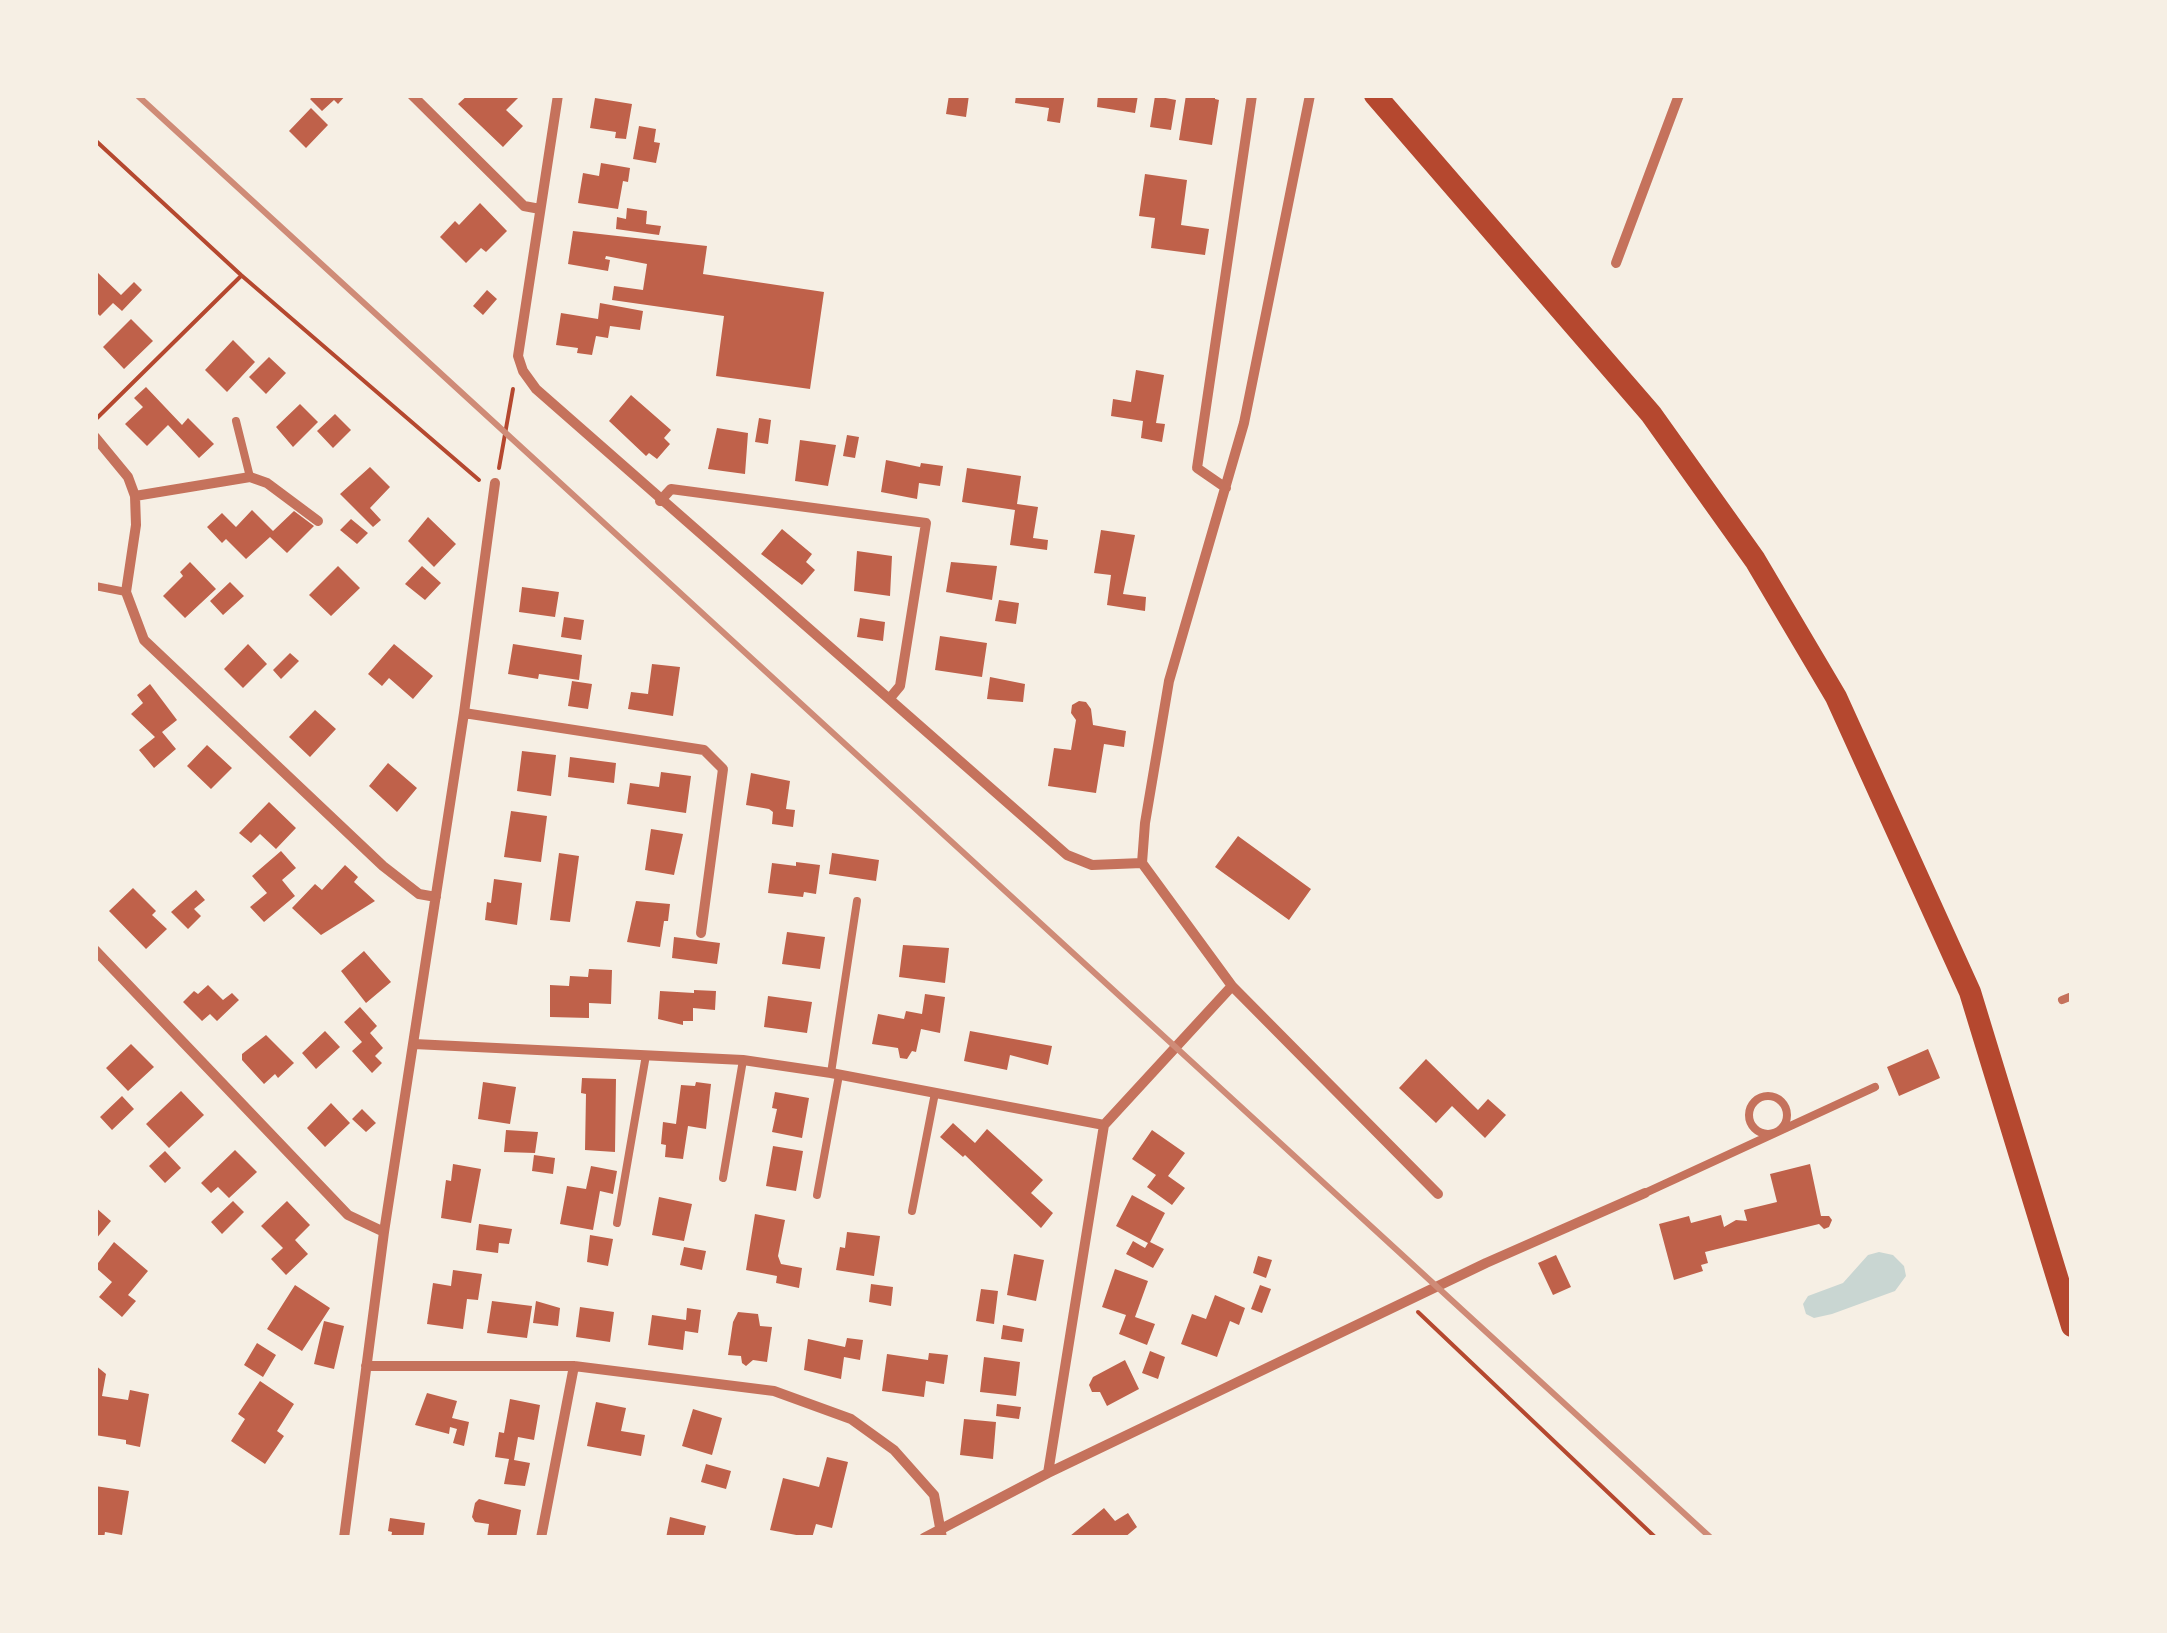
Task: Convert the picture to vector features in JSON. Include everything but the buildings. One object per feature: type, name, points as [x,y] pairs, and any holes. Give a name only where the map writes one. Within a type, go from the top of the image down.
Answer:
[{"type":"main road","points":[[1376,95],[1651,414],[1755,560],[1836,697],[1970,992],[2072,1326]]},
{"type":"street","points":[[412,95],[524,206],[540,209]]},
{"type":"street","points":[[558,95],[520,336],[518,356],[523,372],[552,406],[1067,855],[1092,865],[1142,863]]},
{"type":"street","points":[[1226,488],[1197,468],[1252,95]]},
{"type":"street","points":[[1310,95],[1244,423],[1168,682],[1142,863],[1232,986],[1438,1194]]},
{"type":"street","points":[[1616,263],[1679,95]]},
{"type":"street","points":[[95,436],[128,477],[136,496],[136,525],[126,592],[144,640],[383,866],[419,894],[436,897]]},
{"type":"street","points":[[136,496],[250,476],[267,483],[318,521]]},
{"type":"street","points":[[344,1538],[384,1232],[495,488]]},
{"type":"street","points":[[660,501],[671,489],[926,523],[900,686],[890,698]]},
{"type":"street","points":[[464,713],[704,750],[723,769],[700,933]]},
{"type":"street","points":[[95,950],[348,1215],[384,1232]]},
{"type":"street","points":[[1048,1473],[1104,1124],[1232,986]]},
{"type":"street","points":[[414,1044],[743,1060],[1104,1124]]},
{"type":"street","points":[[924,1538],[941,1534],[1048,1473],[1486,1263],[1645,1193]]},
{"type":"street","points":[[366,1366],[574,1366],[774,1391],[851,1420],[894,1450],[934,1495],[941,1534]]},
{"type":"street","points":[[541,1538],[574,1366]]},
{"type":"lane","points":[[236,421],[250,476]]},
{"type":"lane","points":[[95,586],[126,592]]},
{"type":"lane","points":[[817,1195],[857,901]]},
{"type":"lane","points":[[2062,1000],[2072,996]]},
{"type":"lane","points":[[617,1223],[646,1055]]},
{"type":"lane","points":[[723,1178],[743,1060]]},
{"type":"lane","points":[[1645,1193],[1875,1088]]},
{"type":"lane","points":[[912,1211],[934,1092]]},
{"type":"lane","points":[[1773,1096],[1785,1105],[1787,1120],[1777,1132],[1762,1134],[1751,1125],[1749,1110],[1758,1098],[1773,1096]]},
{"type":"path","points":[[95,140],[241,275],[495,488],[513,390]]},
{"type":"path","points":[[95,420],[241,275]]},
{"type":"path","points":[[1407,1302],[1656,1538]]},
{"type":"shaded area","points":[[1868,1255],[1893,1255],[1904,1266],[1906,1276],[1895,1291],[1832,1314],[1814,1318],[1806,1314],[1803,1304],[1808,1296],[1843,1283]]},
{"type":"railway","points":[[137,95],[1711,1538]]}]
